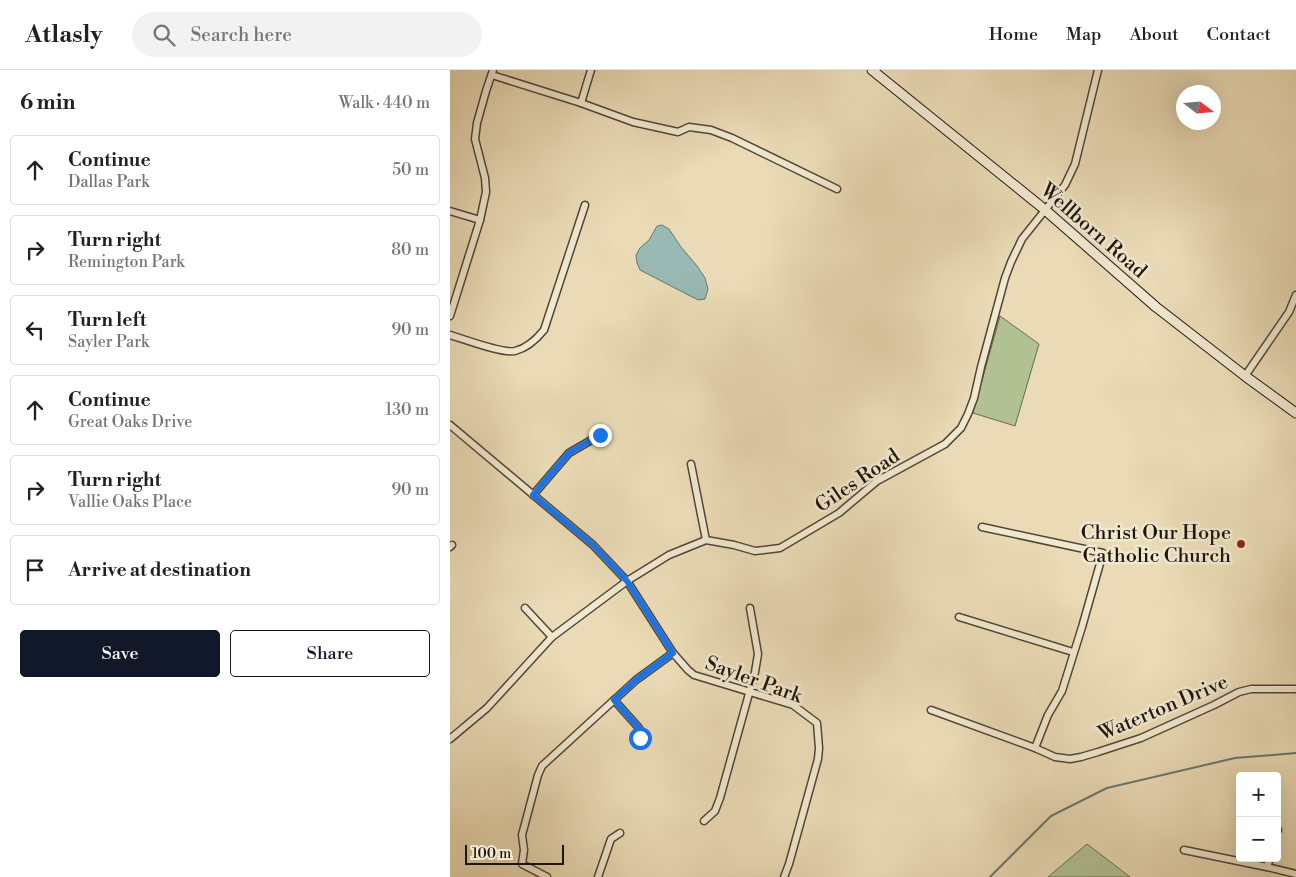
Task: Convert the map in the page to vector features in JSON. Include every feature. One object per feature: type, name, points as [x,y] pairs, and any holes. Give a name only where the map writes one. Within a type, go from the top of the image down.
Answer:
[{"type":"street","points":[[581,103],[591,70]]},
{"type":"street","name":"Wellborn Road","points":[[872,70],[1044,209],[1156,307],[1296,413]]},
{"type":"street","name":"Giles Road","points":[[706,540],[755,551],[780,548],[839,513],[877,481],[945,444],[961,428],[971,406],[1002,287],[1011,262],[1022,239],[1065,184],[1075,164],[1098,70]]},
{"type":"street","points":[[450,316],[480,220],[486,192],[485,178],[475,139],[477,123],[493,72],[633,122],[678,132],[689,127],[711,130],[732,138],[837,189]]},
{"type":"street","points":[[450,335],[514,352],[535,341],[544,330],[585,205]]},
{"type":"street","points":[[450,211],[480,220]]},
{"type":"street","points":[[1245,376],[1289,312],[1296,295]]},
{"type":"street","name":"Sayler Park","points":[[450,425],[593,545],[627,581],[673,653],[694,675],[793,705],[818,723],[818,759],[784,877]]},
{"type":"street","points":[[533,495],[569,453],[600,435]]},
{"type":"street","points":[[450,739],[487,708],[552,637],[627,581],[669,555],[706,540],[691,464]]},
{"type":"street","points":[[982,527],[1103,553],[1062,691],[1048,714],[1035,748]]},
{"type":"street","points":[[524,608],[552,637]]},
{"type":"street","points":[[704,821],[715,811],[750,692],[758,654],[750,608]]},
{"type":"street","points":[[959,616],[1073,652]]},
{"type":"street","points":[[547,877],[522,864],[524,850],[522,836],[542,766],[636,680],[673,653]]},
{"type":"street","name":"Waterton Drive","points":[[932,710],[1055,757],[1070,759],[1128,743],[1239,692],[1251,689],[1296,689]]},
{"type":"street","points":[[614,700],[639,728],[640,738]]},
{"type":"street","points":[[598,877],[611,839],[620,833]]},
{"type":"street","points":[[1184,850],[1296,874]]},
{"type":"street","points":[[1267,867],[1269,862]]},
{"type":"green space","points":[[1000,316],[1039,344],[1015,426],[973,413]]},
{"type":"green space","points":[[1087,844],[1130,877],[1048,877]]},
{"type":"water","points":[[662,225],[669,229],[705,278],[708,289],[705,299],[698,300],[640,270],[636,255],[640,248],[649,240],[657,226]]},
{"type":"waterway","points":[[990,877],[1051,816],[1107,788],[1235,758],[1296,753]]},
{"type":"place","name":"Christ Our Hope Catholic Church","points":[[1241,544]]},
{"type":"route","points":[[600,435],[569,453],[533,495],[593,545],[627,581],[673,653],[636,680],[614,700],[639,728],[640,738]]}]
